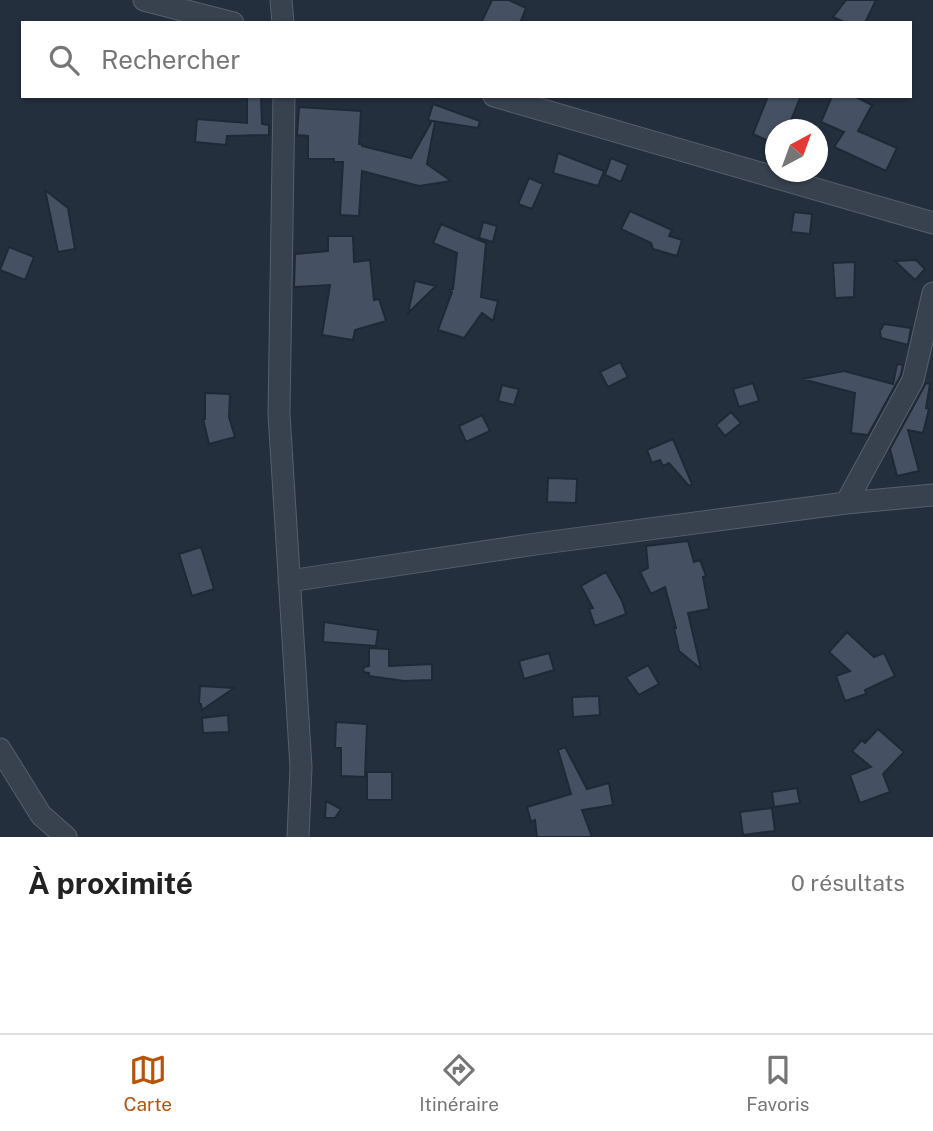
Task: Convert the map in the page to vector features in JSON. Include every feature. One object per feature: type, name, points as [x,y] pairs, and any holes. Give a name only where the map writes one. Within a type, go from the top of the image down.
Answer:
[{"type":"street","points":[[144,0],[225,21]]},
{"type":"street","points":[[281,0],[283,21]]},
{"type":"street","points":[[284,98],[279,414],[301,767],[298,837]]},
{"type":"street","points":[[501,98],[932,224]]},
{"type":"street","points":[[846,503],[914,380],[933,293]]},
{"type":"street","points":[[289,582],[536,544],[846,503],[933,495]]},
{"type":"street","points":[[0,749],[41,815],[66,837]]},
{"type":"building","points":[[492,0],[509,0],[526,8],[521,21],[482,21]]},
{"type":"building","points":[[846,0],[876,0],[866,21],[842,21],[833,17]]},
{"type":"building","points":[[247,98],[261,98],[262,124],[269,125],[269,135],[227,136],[226,145],[195,142],[197,119],[247,123]]},
{"type":"building","points":[[767,98],[800,98],[792,119],[765,119],[765,139],[753,134]]},
{"type":"building","points":[[831,98],[858,98],[872,105],[858,131],[897,148],[886,171],[834,147],[844,132],[828,125],[828,119],[822,119]]},
{"type":"building","points":[[433,104],[480,121],[478,128],[433,121],[435,122],[427,164],[451,181],[419,186],[362,171],[359,216],[340,215],[343,162],[334,162],[334,159],[308,159],[308,136],[297,135],[299,107],[361,111],[359,144],[411,158],[432,121],[428,120]]},
{"type":"building","points":[[558,153],[604,171],[598,186],[553,173]]},
{"type":"building","points":[[611,158],[628,165],[621,182],[605,175]]},
{"type":"building","points":[[529,178],[543,184],[532,209],[518,204]]},
{"type":"building","points":[[45,190],[68,208],[75,249],[58,252]]},
{"type":"building","points":[[630,211],[672,230],[669,236],[682,240],[677,256],[653,249],[651,243],[621,229]]},
{"type":"building","points":[[794,212],[812,214],[810,234],[791,232]]},
{"type":"building","points":[[483,222],[497,226],[493,242],[479,238]]},
{"type":"building","points":[[441,224],[486,243],[481,297],[498,301],[493,321],[482,313],[464,338],[438,330],[452,292],[450,290],[453,289],[457,253],[433,243]]},
{"type":"building","points":[[328,236],[353,236],[354,262],[370,260],[374,300],[379,299],[386,321],[355,330],[353,340],[322,335],[330,285],[294,287],[295,254],[328,251]]},
{"type":"building","points":[[9,247],[34,257],[25,280],[0,270]]},
{"type":"building","points":[[916,260],[925,269],[915,280],[895,261]]},
{"type":"building","points":[[855,262],[854,297],[835,298],[833,263]]},
{"type":"building","points":[[415,281],[436,286],[408,313]]},
{"type":"building","points":[[884,324],[911,328],[908,345],[881,338],[880,331]]},
{"type":"building","points":[[620,362],[628,377],[608,387],[600,372]]},
{"type":"building","points":[[897,364],[903,365],[901,375],[868,435],[851,433],[855,393],[802,379],[844,371],[893,384]]},
{"type":"building","points":[[753,383],[759,401],[739,407],[733,389]]},
{"type":"building","points":[[926,383],[930,384],[926,408],[929,409],[923,433],[908,430],[919,471],[897,476],[890,449]]},
{"type":"building","points":[[502,385],[519,389],[514,405],[498,401]]},
{"type":"building","points":[[205,393],[230,394],[229,417],[235,437],[209,444],[203,419]]},
{"type":"building","points":[[731,412],[741,423],[725,436],[716,425]]},
{"type":"building","points":[[482,415],[490,431],[466,442],[459,426]]},
{"type":"building","points":[[673,439],[692,484],[689,486],[669,463],[663,466],[660,460],[652,463],[647,450]]},
{"type":"building","points":[[548,478],[577,479],[576,503],[547,502]]},
{"type":"building","points":[[688,541],[694,562],[700,560],[706,576],[703,577],[709,609],[688,613],[701,669],[679,651],[665,587],[651,594],[640,572],[648,568],[646,546]]},
{"type":"building","points":[[201,547],[214,589],[192,596],[179,554]]},
{"type":"building","points":[[606,572],[626,614],[595,626],[589,609],[593,608],[581,586]]},
{"type":"building","points":[[324,622],[378,630],[376,646],[323,642]]},
{"type":"building","points":[[847,632],[874,657],[884,653],[895,676],[865,690],[866,694],[845,701],[836,676],[850,671],[829,652]]},
{"type":"building","points":[[369,648],[389,649],[389,666],[432,664],[432,680],[404,681],[369,676],[369,673],[363,672],[364,667],[369,666]]},
{"type":"building","points":[[549,653],[554,670],[524,679],[519,661]]},
{"type":"building","points":[[648,665],[659,684],[639,695],[626,677]]},
{"type":"building","points":[[200,686],[234,688],[202,710],[199,704]]},
{"type":"building","points":[[599,696],[600,715],[573,717],[572,697]]},
{"type":"building","points":[[228,715],[229,732],[203,733],[202,718]]},
{"type":"building","points":[[336,722],[367,724],[365,777],[341,776],[341,748],[335,748]]},
{"type":"building","points":[[878,729],[904,752],[883,774],[890,792],[860,803],[850,775],[871,767],[852,751],[862,740],[865,743]]},
{"type":"building","points":[[565,747],[587,789],[609,783],[613,805],[582,810],[592,837],[537,837],[535,820],[531,822],[527,807],[571,794],[558,750]]},
{"type":"building","points":[[367,772],[392,772],[392,800],[367,800]]},
{"type":"building","points":[[797,788],[800,803],[774,807],[772,792]]},
{"type":"building","points":[[326,801],[341,809],[335,818],[325,818]]},
{"type":"building","points":[[772,808],[775,831],[743,835],[740,812]]}]
